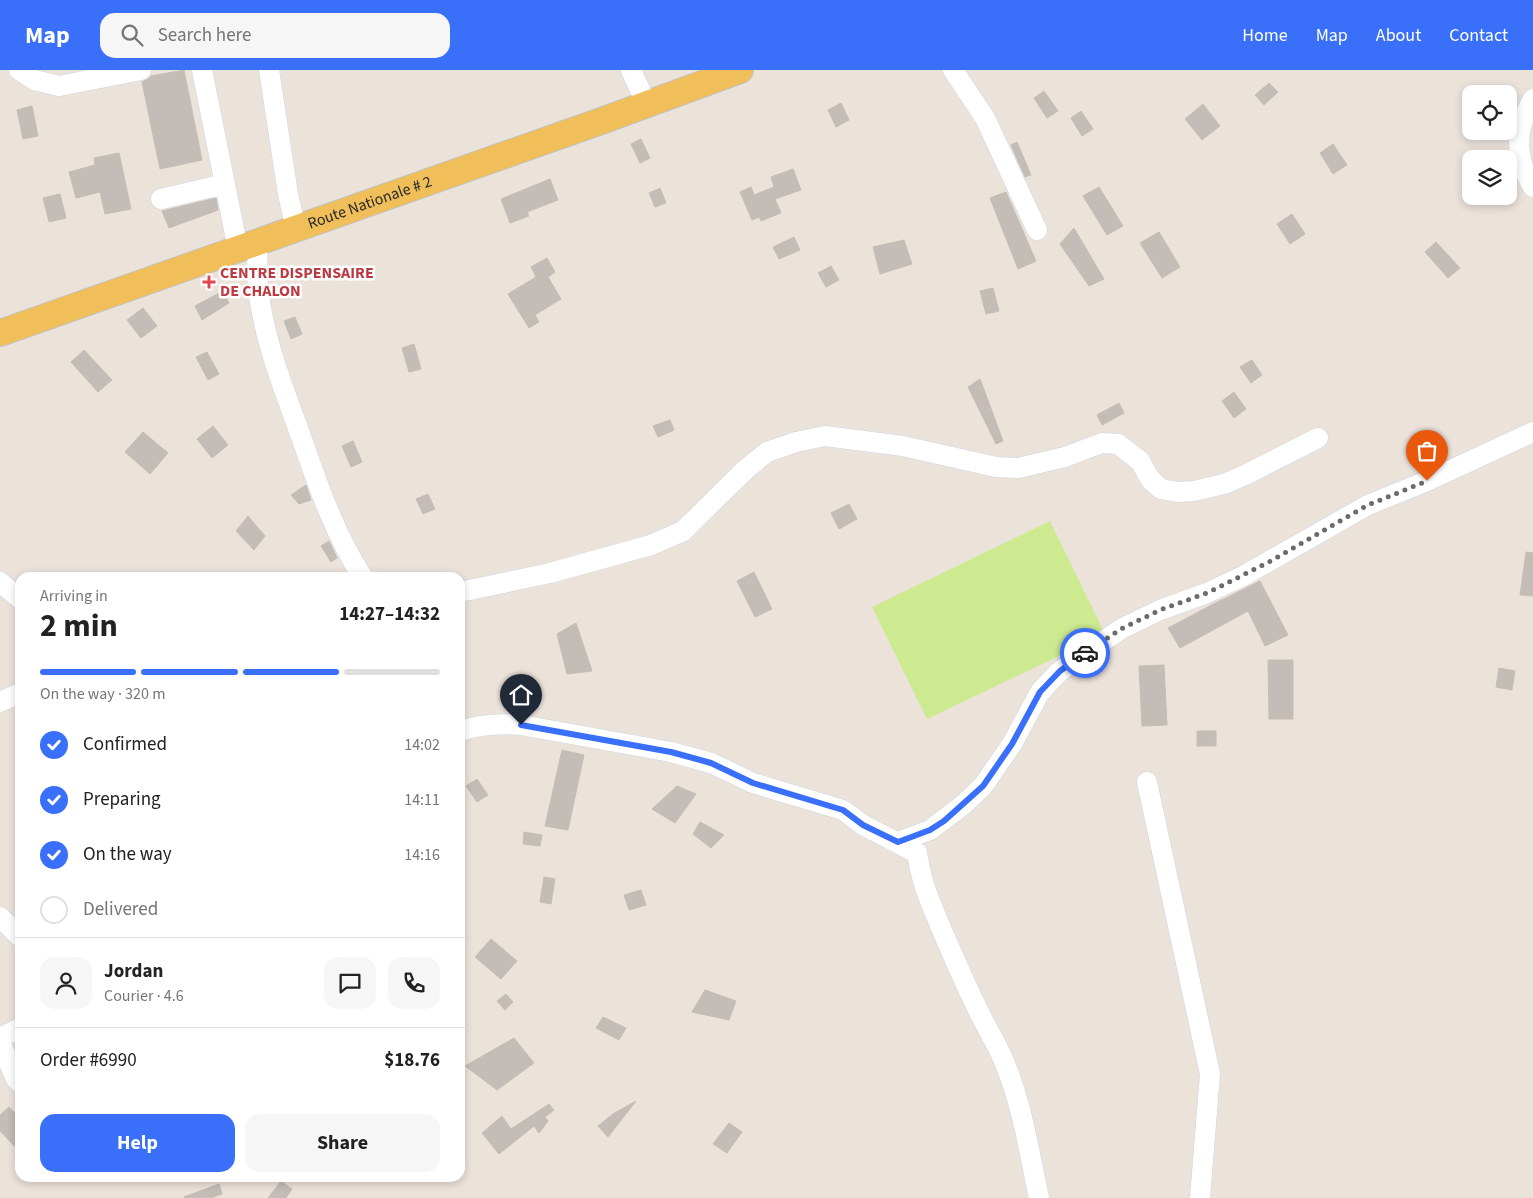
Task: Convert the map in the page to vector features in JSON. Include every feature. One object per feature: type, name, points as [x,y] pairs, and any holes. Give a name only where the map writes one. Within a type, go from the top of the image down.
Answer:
[{"type":"main road","name":"Route Nationale # 2","points":[[0,333],[647,105],[740,70]]},
{"type":"street","points":[[19,70],[34,80],[59,86],[141,70]]},
{"type":"street","points":[[202,70],[225,184],[248,246],[268,336],[285,395],[324,500],[359,572]]},
{"type":"street","points":[[268,70],[288,194],[296,229]]},
{"type":"street","points":[[631,70],[647,105]]},
{"type":"street","points":[[953,70],[985,118],[1038,230]]},
{"type":"street","points":[[1533,98],[1524,115],[1520,130],[1519,155],[1524,173],[1533,187]]},
{"type":"street","points":[[162,199],[225,184]]},
{"type":"street","points":[[898,842],[930,830],[963,805],[983,786],[1012,744],[1040,692],[1060,671],[1121,629],[1160,610],[1207,593],[1243,576],[1368,505],[1427,481],[1533,432]]},
{"type":"street","points":[[465,591],[550,572],[651,545],[683,530],[745,470],[767,452],[796,442],[825,436],[903,446],[996,467],[1018,468],[1065,457],[1102,443],[1118,444],[1140,461],[1150,479],[1161,489],[1177,492],[1194,491],[1238,478],[1318,438]]},
{"type":"street","points":[[0,582],[15,595]]},
{"type":"street","points":[[0,702],[15,695]]},
{"type":"street","points":[[465,730],[499,723],[521,725],[671,752],[711,763],[753,783],[843,810],[863,825],[917,853],[920,876],[925,891],[1013,1085],[1022,1114],[1039,1198]]},
{"type":"street","points":[[1146,782],[1210,1074],[1200,1198]]},
{"type":"street","points":[[0,917],[15,932]]},
{"type":"street","points":[[0,1038],[15,1030]]},
{"type":"street","points":[[0,1042],[15,1077]]},
{"type":"green space","points":[[1050,521],[1105,634],[927,719],[872,607]]},
{"type":"building","points":[[184,70],[202,160],[160,169],[142,82],[151,76]]},
{"type":"building","points":[[1269,83],[1278,92],[1264,105],[1255,95]]},
{"type":"building","points":[[1044,91],[1058,111],[1047,118],[1034,98]]},
{"type":"building","points":[[841,103],[849,120],[836,127],[828,110]]},
{"type":"building","points":[[1203,104],[1220,126],[1202,140],[1185,119]]},
{"type":"building","points":[[32,106],[38,136],[23,139],[17,110]]},
{"type":"building","points":[[1081,111],[1093,129],[1082,136],[1071,118]]},
{"type":"building","points":[[641,139],[650,158],[640,163],[631,144]]},
{"type":"building","points":[[1017,142],[1031,175],[1025,177],[1011,145]]},
{"type":"building","points":[[1333,144],[1347,165],[1333,174],[1320,153]]},
{"type":"building","points":[[119,153],[131,209],[105,214],[100,192],[76,198],[69,172],[95,165],[94,158]]},
{"type":"building","points":[[793,169],[801,190],[775,199],[781,213],[761,221],[759,217],[752,220],[740,192],[751,187],[754,195],[774,187],[771,177]]},
{"type":"building","points":[[550,179],[558,200],[527,212],[529,216],[510,223],[501,199]]},
{"type":"building","points":[[1099,187],[1123,226],[1107,235],[1083,196]]},
{"type":"building","points":[[660,188],[666,203],[655,207],[649,193]]},
{"type":"building","points":[[1006,192],[1036,261],[1018,269],[990,198]]},
{"type":"building","points":[[60,194],[66,218],[49,222],[43,198]]},
{"type":"building","points":[[216,198],[218,210],[169,228],[162,211]]},
{"type":"building","points":[[1292,214],[1305,234],[1290,244],[1277,224]]},
{"type":"building","points":[[1074,228],[1104,279],[1089,286],[1060,244]]},
{"type":"building","points":[[1159,232],[1180,267],[1162,278],[1140,243]]},
{"type":"building","points":[[794,237],[800,250],[779,259],[773,247]]},
{"type":"building","points":[[904,240],[912,264],[880,274],[873,247]]},
{"type":"building","points":[[1436,242],[1460,268],[1448,278],[1425,252]]},
{"type":"building","points":[[547,258],[555,272],[548,277],[561,299],[535,315],[539,322],[529,328],[508,294],[536,277],[531,267]]},
{"type":"building","points":[[831,266],[839,280],[826,287],[818,273]]},
{"type":"building","points":[[993,288],[999,311],[986,314],[980,291]]},
{"type":"building","points":[[223,291],[229,303],[202,320],[195,306]]},
{"type":"building","points":[[143,308],[157,326],[141,338],[127,320]]},
{"type":"building","points":[[295,317],[302,334],[291,339],[284,321]]},
{"type":"building","points":[[414,344],[421,369],[409,372],[402,348]]},
{"type":"building","points":[[84,350],[112,380],[98,392],[71,362]]},
{"type":"building","points":[[207,352],[219,374],[208,380],[196,357]]},
{"type":"building","points":[[1252,360],[1262,375],[1251,383],[1240,367]]},
{"type":"building","points":[[980,379],[1003,441],[996,444],[968,387]]},
{"type":"building","points":[[1234,392],[1246,409],[1234,418],[1222,401]]},
{"type":"building","points":[[1119,403],[1124,413],[1102,425],[1097,415]]},
{"type":"building","points":[[670,420],[674,430],[658,437],[653,426]]},
{"type":"building","points":[[213,426],[228,445],[212,458],[197,439]]},
{"type":"building","points":[[143,432],[168,453],[150,474],[125,452]]},
{"type":"building","points":[[353,441],[362,462],[351,467],[342,446]]},
{"type":"building","points":[[306,485],[311,500],[299,504],[291,495]]},
{"type":"building","points":[[428,494],[435,509],[423,514],[416,499]]},
{"type":"building","points":[[849,504],[857,519],[839,529],[831,513]]},
{"type":"building","points":[[248,516],[265,536],[254,550],[236,531]]},
{"type":"building","points":[[329,541],[337,558],[331,562],[321,546]]},
{"type":"building","points":[[1526,552],[1533,553],[1533,596],[1520,595]]},
{"type":"building","points":[[754,572],[772,609],[755,617],[737,581]]},
{"type":"building","points":[[1260,581],[1288,635],[1265,646],[1248,611],[1180,648],[1168,628]]},
{"type":"building","points":[[576,623],[592,671],[567,674],[557,634]]},
{"type":"building","points":[[1268,660],[1293,660],[1293,719],[1269,719]]},
{"type":"building","points":[[1164,665],[1167,725],[1142,726],[1139,666]]},
{"type":"building","points":[[1499,668],[1515,671],[1512,690],[1496,687]]},
{"type":"building","points":[[1197,731],[1216,731],[1216,746],[1197,746]]},
{"type":"building","points":[[562,750],[584,755],[568,830],[545,826]]},
{"type":"building","points":[[477,779],[488,795],[477,802],[466,786]]},
{"type":"building","points":[[677,786],[696,794],[675,823],[652,809]]},
{"type":"building","points":[[700,822],[724,835],[711,848],[693,834]]},
{"type":"building","points":[[524,832],[542,835],[540,846],[523,844]]},
{"type":"building","points":[[544,877],[555,879],[551,904],[540,902]]},
{"type":"building","points":[[641,890],[646,905],[629,910],[624,895]]},
{"type":"building","points":[[491,939],[517,961],[501,979],[475,957]]},
{"type":"building","points":[[705,990],[736,1001],[729,1020],[692,1012]]},
{"type":"building","points":[[506,994],[513,1002],[505,1010],[497,1001]]},
{"type":"building","points":[[603,1017],[626,1028],[619,1040],[596,1028]]},
{"type":"building","points":[[514,1038],[534,1063],[497,1090],[465,1066]]},
{"type":"building","points":[[636,1101],[608,1137],[598,1126],[613,1114]]},
{"type":"building","points":[[549,1104],[554,1110],[545,1117],[548,1121],[539,1133],[534,1126],[499,1154],[482,1133],[502,1116],[511,1129]]},
{"type":"building","points":[[9,1107],[15,1113],[15,1147],[0,1131],[0,1115]]},
{"type":"building","points":[[729,1123],[742,1132],[727,1153],[713,1144]]},
{"type":"building","points":[[280,1182],[292,1189],[286,1198],[268,1198]]},
{"type":"building","points":[[219,1184],[222,1194],[211,1198],[184,1198],[184,1197]]},
{"type":"way so far","points":[[1085,653],[1121,629],[1160,610],[1207,593],[1243,576],[1368,505],[1427,481]]},
{"type":"place","name":"CENTRE DISPENSAIRE DE CHALON","points":[[209,282]]},
{"type":"route","points":[[521,725],[671,752],[711,763],[753,783],[843,810],[863,825],[898,842],[930,830],[944,821],[983,786],[1012,744],[1040,692],[1060,671],[1085,653]]}]
